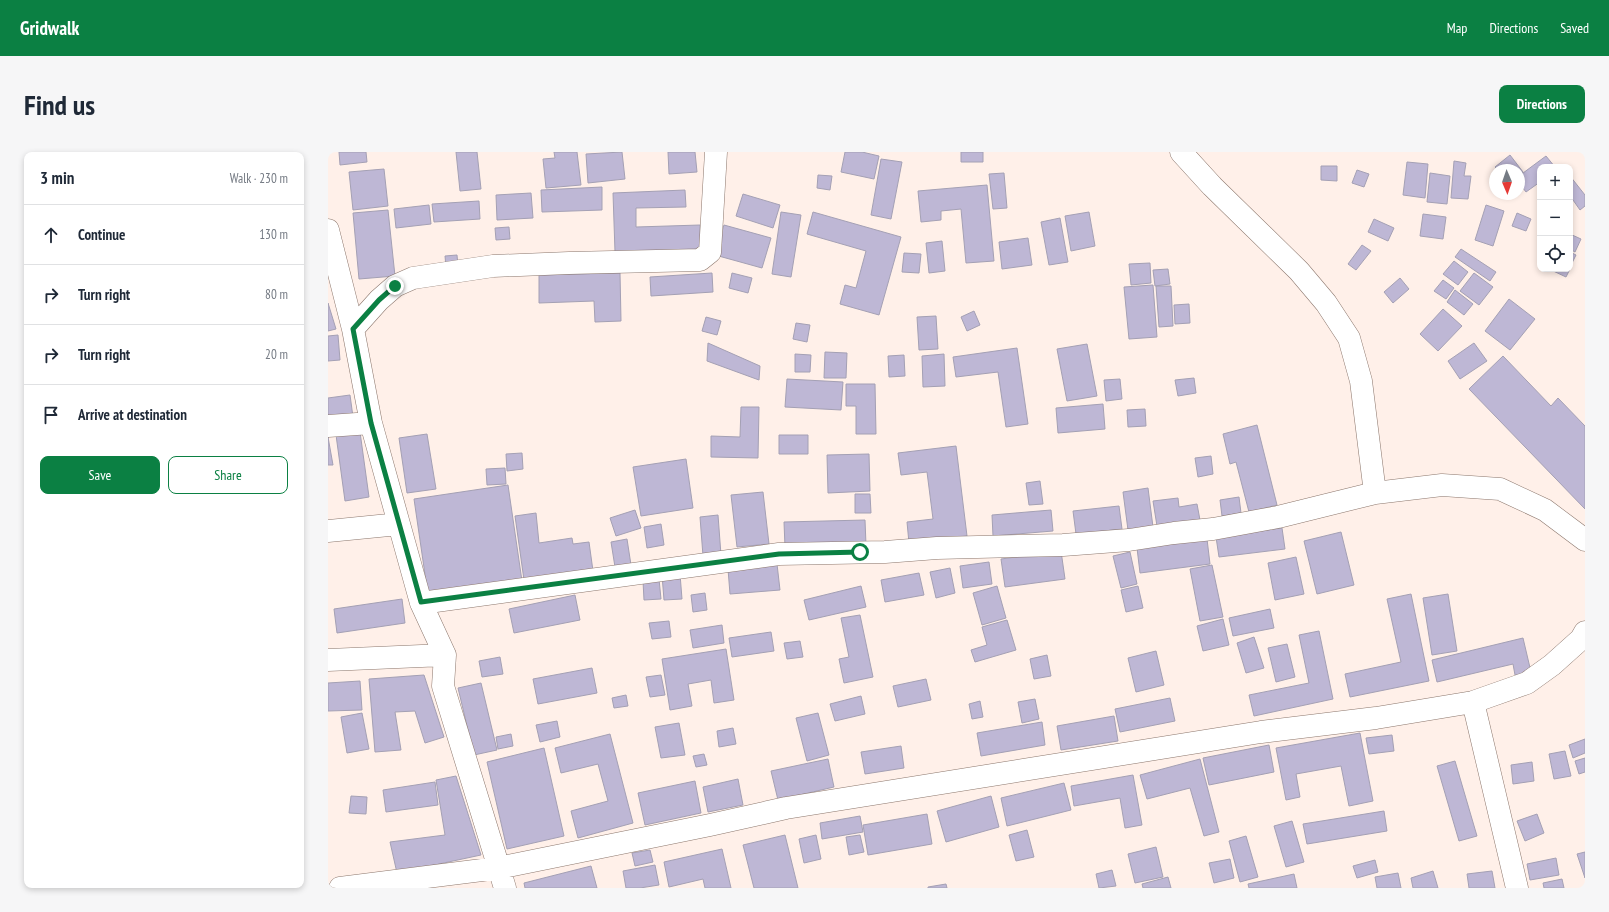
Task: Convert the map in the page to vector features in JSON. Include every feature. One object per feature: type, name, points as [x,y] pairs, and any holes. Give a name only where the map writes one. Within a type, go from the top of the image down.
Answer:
[{"type":"street","points":[[353,329],[379,300],[395,286],[413,278],[494,266],[700,260],[710,252],[716,152]]},
{"type":"street","points":[[1181,152],[1212,186],[1299,271],[1326,304],[1349,338],[1361,381],[1375,493]]},
{"type":"street","points":[[328,230],[353,329],[371,423],[421,602],[445,655],[443,686],[502,878]]},
{"type":"street","points":[[328,426],[371,423]]},
{"type":"street","points":[[421,602],[779,554],[885,552],[937,548],[1063,545],[1129,540],[1212,529],[1270,519],[1375,493],[1442,485],[1500,489],[1545,510],[1585,540]]},
{"type":"street","points":[[328,531],[399,524]]},
{"type":"street","points":[[340,888],[502,878],[777,809],[1261,732],[1376,718],[1473,702],[1527,683],[1552,665],[1581,639],[1585,632]]},
{"type":"street","points":[[328,660],[445,655]]},
{"type":"street","points":[[1473,702],[1517,888]]},
{"type":"building","points":[[339,152],[366,152],[367,162],[340,165]]},
{"type":"building","points":[[456,152],[477,152],[481,189],[460,191]]},
{"type":"building","points":[[554,152],[577,152],[581,185],[546,188],[543,159],[555,158]]},
{"type":"building","points":[[622,152],[625,179],[588,183],[586,154]]},
{"type":"building","points":[[668,152],[695,152],[697,172],[669,174]]},
{"type":"building","points":[[845,152],[862,152],[879,156],[874,179],[841,172]]},
{"type":"building","points":[[961,152],[983,152],[983,162],[961,162]]},
{"type":"building","points":[[1510,155],[1517,164],[1499,164]]},
{"type":"building","points":[[1546,156],[1553,164],[1537,164],[1537,184],[1526,192],[1525,172]]},
{"type":"building","points":[[881,159],[902,162],[891,219],[871,215]]},
{"type":"building","points":[[1454,161],[1466,163],[1464,176],[1471,176],[1468,199],[1451,198]]},
{"type":"building","points":[[1407,162],[1428,164],[1425,198],[1403,195]]},
{"type":"building","points":[[1321,166],[1337,166],[1337,181],[1321,180]]},
{"type":"building","points":[[384,169],[388,206],[353,210],[349,172]]},
{"type":"building","points":[[1357,170],[1369,174],[1364,187],[1352,183]]},
{"type":"building","points":[[1004,173],[1007,208],[993,209],[989,174]]},
{"type":"building","points":[[1430,173],[1450,176],[1447,204],[1427,202]]},
{"type":"building","points":[[818,175],[832,176],[830,190],[817,188]]},
{"type":"building","points":[[1573,180],[1585,195],[1585,206],[1580,210],[1573,200]]},
{"type":"building","points":[[987,185],[994,261],[966,263],[961,209],[941,211],[941,220],[921,222],[918,191]]},
{"type":"building","points":[[602,187],[602,210],[542,212],[541,190]]},
{"type":"building","points":[[685,190],[686,207],[636,208],[636,227],[700,225],[701,249],[615,252],[613,193]]},
{"type":"building","points":[[531,193],[533,218],[497,220],[496,195]]},
{"type":"building","points":[[743,194],[780,205],[773,228],[736,216]]},
{"type":"building","points":[[479,201],[480,219],[434,222],[432,204]]},
{"type":"building","points":[[429,205],[431,224],[396,228],[394,209]]},
{"type":"building","points":[[1486,205],[1504,211],[1493,246],[1475,240]]},
{"type":"building","points":[[388,210],[395,276],[359,279],[353,213]]},
{"type":"building","points":[[781,212],[801,215],[791,277],[772,274]]},
{"type":"building","points":[[813,212],[901,237],[879,315],[840,304],[845,285],[856,288],[866,251],[807,234]]},
{"type":"building","points":[[1089,212],[1095,246],[1071,251],[1065,216]]},
{"type":"building","points":[[1517,213],[1531,219],[1526,231],[1512,226]]},
{"type":"building","points":[[1423,214],[1446,217],[1443,239],[1420,236]]},
{"type":"building","points":[[1060,218],[1068,262],[1049,265],[1041,222]]},
{"type":"building","points":[[1374,219],[1394,228],[1388,241],[1368,232]]},
{"type":"building","points":[[724,225],[771,238],[762,268],[715,255]]},
{"type":"building","points":[[509,227],[510,239],[496,240],[495,228]]},
{"type":"building","points":[[1573,235],[1581,239],[1575,252],[1573,251]]},
{"type":"building","points":[[1028,238],[1032,265],[1002,269],[999,242]]},
{"type":"building","points":[[942,241],[945,271],[929,273],[926,243]]},
{"type":"building","points":[[1362,245],[1371,251],[1356,270],[1348,264]]},
{"type":"building","points":[[1461,249],[1496,272],[1490,281],[1455,257]]},
{"type":"building","points":[[904,253],[921,254],[919,273],[902,272]]},
{"type":"building","points":[[1573,254],[1576,255],[1573,261]]},
{"type":"building","points":[[457,255],[458,266],[446,267],[445,256]]},
{"type":"building","points":[[1454,261],[1468,272],[1458,285],[1443,274]]},
{"type":"building","points":[[1150,263],[1151,283],[1131,285],[1129,264]]},
{"type":"building","points":[[1168,269],[1170,284],[1155,286],[1153,270]]},
{"type":"building","points":[[1555,272],[1568,272],[1566,277]]},
{"type":"building","points":[[620,273],[621,321],[595,322],[594,301],[539,303],[539,275]]},
{"type":"building","points":[[712,273],[713,292],[651,296],[650,277]]},
{"type":"building","points":[[732,273],[752,278],[748,293],[729,288]]},
{"type":"building","points":[[1474,273],[1493,287],[1479,305],[1460,291]]},
{"type":"building","points":[[1400,278],[1409,289],[1393,303],[1384,292]]},
{"type":"building","points":[[1443,280],[1454,288],[1446,299],[1434,291]]},
{"type":"building","points":[[1153,285],[1157,337],[1129,339],[1124,287]]},
{"type":"building","points":[[1156,286],[1171,286],[1173,326],[1159,327]]},
{"type":"building","points":[[1455,290],[1473,304],[1464,315],[1447,302]]},
{"type":"building","points":[[1509,299],[1535,319],[1510,350],[1485,331]]},
{"type":"building","points":[[328,303],[336,329],[328,331]]},
{"type":"building","points":[[1189,304],[1190,323],[1175,324],[1174,305]]},
{"type":"building","points":[[1443,309],[1462,326],[1438,351],[1420,334]]},
{"type":"building","points":[[974,311],[980,325],[967,331],[961,317]]},
{"type":"building","points":[[936,316],[938,349],[919,350],[917,317]]},
{"type":"building","points":[[706,317],[721,321],[717,335],[702,331]]},
{"type":"building","points":[[796,323],[810,325],[807,342],[793,339]]},
{"type":"building","points":[[338,335],[340,360],[328,361],[328,336]]},
{"type":"building","points":[[708,343],[760,366],[759,380],[707,361]]},
{"type":"building","points":[[1474,343],[1487,361],[1460,379],[1448,361]]},
{"type":"building","points":[[1087,344],[1097,396],[1067,401],[1057,349]]},
{"type":"building","points":[[1017,348],[1028,424],[1006,427],[998,372],[956,377],[953,357]]},
{"type":"building","points":[[825,352],[847,353],[846,378],[824,378]]},
{"type":"building","points":[[795,354],[811,355],[810,372],[795,372]]},
{"type":"building","points":[[944,354],[945,386],[923,387],[922,356]]},
{"type":"building","points":[[904,355],[905,376],[889,377],[888,356]]},
{"type":"building","points":[[1503,356],[1551,406],[1558,398],[1585,426],[1585,509],[1469,389]]},
{"type":"building","points":[[1194,378],[1196,393],[1178,396],[1175,380]]},
{"type":"building","points":[[787,379],[843,382],[841,410],[785,407]]},
{"type":"building","points":[[1120,379],[1122,399],[1106,401],[1104,380]]},
{"type":"building","points":[[846,384],[875,384],[876,434],[856,434],[856,406],[846,406]]},
{"type":"building","points":[[350,395],[353,417],[328,420],[328,398]]},
{"type":"building","points":[[1103,404],[1105,429],[1058,433],[1056,408]]},
{"type":"building","points":[[741,407],[759,407],[758,458],[711,457],[711,436],[740,437]]},
{"type":"building","points":[[1145,409],[1146,426],[1128,427],[1127,410]]},
{"type":"building","points":[[1257,425],[1277,505],[1249,512],[1236,462],[1230,464],[1223,434]]},
{"type":"building","points":[[360,432],[369,497],[345,501],[336,435]]},
{"type":"building","points":[[427,434],[436,489],[407,493],[399,438]]},
{"type":"building","points":[[779,435],[808,435],[808,454],[779,454]]},
{"type":"building","points":[[328,437],[333,465],[328,465]]},
{"type":"building","points":[[956,446],[967,536],[909,543],[907,522],[933,519],[927,472],[901,475],[898,453]]},
{"type":"building","points":[[522,453],[523,469],[507,471],[506,454]]},
{"type":"building","points":[[869,454],[870,491],[828,493],[827,455]]},
{"type":"building","points":[[1211,456],[1213,474],[1198,477],[1195,458]]},
{"type":"building","points":[[686,459],[693,508],[641,516],[633,467]]},
{"type":"building","points":[[505,468],[506,484],[487,485],[486,469]]},
{"type":"building","points":[[1040,481],[1043,504],[1029,505],[1026,483]]},
{"type":"building","points":[[508,485],[522,581],[428,595],[414,499]]},
{"type":"building","points":[[1148,488],[1153,527],[1128,530],[1123,492]]},
{"type":"building","points":[[763,492],[769,544],[737,547],[731,495]]},
{"type":"building","points":[[855,494],[870,494],[871,513],[855,513]]},
{"type":"building","points":[[1239,497],[1241,513],[1222,516],[1220,500]]},
{"type":"building","points":[[1178,498],[1179,507],[1197,504],[1200,520],[1157,526],[1153,501]]},
{"type":"building","points":[[1119,506],[1122,529],[1076,534],[1073,511]]},
{"type":"building","points":[[635,510],[641,528],[616,536],[610,518]]},
{"type":"building","points":[[1051,510],[1053,531],[993,536],[992,515]]},
{"type":"building","points":[[536,513],[539,543],[572,538],[573,544],[589,542],[593,571],[524,580],[515,516]]},
{"type":"building","points":[[718,515],[721,555],[703,556],[700,517]]},
{"type":"building","points":[[865,520],[866,545],[785,547],[784,522]]},
{"type":"building","points":[[661,524],[664,545],[647,548],[644,527]]},
{"type":"building","points":[[1282,528],[1285,549],[1219,557],[1216,537]]},
{"type":"building","points":[[1341,532],[1354,585],[1317,594],[1304,541]]},
{"type":"building","points":[[627,539],[631,565],[615,567],[611,542]]},
{"type":"building","points":[[1207,539],[1210,564],[1140,573],[1137,548]]},
{"type":"building","points":[[1061,551],[1065,579],[1005,587],[1001,559]]},
{"type":"building","points":[[1130,552],[1137,584],[1121,588],[1113,556]]},
{"type":"building","points":[[1296,557],[1304,594],[1275,600],[1268,563]]},
{"type":"building","points":[[989,562],[992,584],[963,588],[960,566]]},
{"type":"building","points":[[777,564],[780,590],[730,594],[728,569]]},
{"type":"building","points":[[1212,565],[1223,617],[1200,621],[1190,569]]},
{"type":"building","points":[[950,568],[955,593],[936,598],[930,572]]},
{"type":"building","points":[[919,573],[924,595],[885,602],[881,580]]},
{"type":"building","points":[[680,574],[682,599],[664,600],[662,575]]},
{"type":"building","points":[[659,579],[661,599],[644,600],[643,581]]},
{"type":"building","points":[[861,586],[866,607],[809,620],[804,600]]},
{"type":"building","points":[[997,586],[1006,618],[982,625],[973,593]]},
{"type":"building","points":[[1138,586],[1143,608],[1126,612],[1121,590]]},
{"type":"building","points":[[705,593],[707,610],[693,612],[691,595]]},
{"type":"building","points":[[1411,594],[1429,681],[1350,697],[1345,674],[1401,662],[1387,599]]},
{"type":"building","points":[[1448,594],[1457,651],[1432,655],[1423,598]]},
{"type":"building","points":[[575,595],[580,620],[514,633],[509,609]]},
{"type":"building","points":[[402,599],[405,623],[337,633],[334,609]]},
{"type":"building","points":[[1270,609],[1274,628],[1233,636],[1229,618]]},
{"type":"building","points":[[860,615],[873,677],[844,683],[839,659],[849,657],[841,618]]},
{"type":"building","points":[[1223,619],[1229,645],[1203,651],[1197,626]]},
{"type":"building","points":[[1007,620],[1016,650],[975,662],[971,650],[987,645],[982,627]]},
{"type":"building","points":[[669,621],[671,637],[652,639],[649,623]]},
{"type":"building","points":[[722,625],[724,643],[693,648],[690,630]]},
{"type":"building","points":[[1319,631],[1333,699],[1254,716],[1249,695],[1309,683],[1299,635]]},
{"type":"building","points":[[771,632],[774,651],[732,657],[729,638]]},
{"type":"building","points":[[1254,637],[1264,668],[1246,673],[1237,643]]},
{"type":"building","points":[[1523,638],[1531,672],[1515,675],[1513,664],[1437,682],[1432,660]]},
{"type":"building","points":[[800,641],[803,657],[787,659],[784,643]]},
{"type":"building","points":[[1287,644],[1295,677],[1276,682],[1268,648]]},
{"type":"building","points":[[726,649],[734,700],[714,703],[711,680],[688,684],[692,706],[670,710],[662,659]]},
{"type":"building","points":[[1156,651],[1164,685],[1136,692],[1128,658]]},
{"type":"building","points":[[1047,655],[1051,676],[1034,679],[1030,659]]},
{"type":"building","points":[[500,657],[503,674],[482,677],[479,661]]},
{"type":"building","points":[[592,668],[597,693],[538,704],[533,679]]},
{"type":"building","points":[[424,675],[444,737],[425,743],[415,711],[395,712],[401,750],[375,752],[369,679]]},
{"type":"building","points":[[661,675],[665,695],[650,697],[646,677]]},
{"type":"building","points":[[926,679],[931,700],[898,707],[893,686]]},
{"type":"building","points":[[360,681],[362,710],[328,711],[328,683]]},
{"type":"building","points":[[481,683],[497,750],[474,755],[458,688]]},
{"type":"building","points":[[626,695],[628,706],[614,708],[612,698]]},
{"type":"building","points":[[861,696],[865,714],[835,721],[830,704]]},
{"type":"building","points":[[1170,698],[1175,721],[1120,732],[1115,709]]},
{"type":"building","points":[[1035,699],[1039,719],[1022,723],[1018,702]]},
{"type":"building","points":[[980,701],[983,717],[972,719],[969,704]]},
{"type":"building","points":[[362,713],[369,749],[347,753],[341,717]]},
{"type":"building","points":[[818,713],[829,755],[807,761],[796,718]]},
{"type":"building","points":[[1114,716],[1118,741],[1061,750],[1057,726]]},
{"type":"building","points":[[557,721],[560,737],[540,742],[536,725]]},
{"type":"building","points":[[1042,722],[1045,745],[981,756],[977,733]]},
{"type":"building","points":[[679,723],[685,755],[661,758],[655,727]]},
{"type":"building","points":[[733,728],[736,744],[719,747],[717,731]]},
{"type":"building","points":[[1360,733],[1373,801],[1349,806],[1341,766],[1296,774],[1300,797],[1286,800],[1276,748]]},
{"type":"building","points":[[511,734],[513,746],[498,749],[496,737]]},
{"type":"building","points":[[610,734],[633,823],[578,838],[571,811],[608,801],[598,764],[561,773],[555,748]]},
{"type":"building","points":[[1392,735],[1394,751],[1369,754],[1366,738]]},
{"type":"building","points":[[1585,739],[1585,753],[1573,758],[1569,745]]},
{"type":"building","points":[[1269,745],[1274,772],[1209,785],[1203,758]]},
{"type":"building","points":[[901,746],[904,768],[865,774],[861,752]]},
{"type":"building","points":[[544,748],[564,836],[507,849],[487,762]]},
{"type":"building","points":[[1565,751],[1571,776],[1554,779],[1549,754]]},
{"type":"building","points":[[704,754],[707,765],[696,767],[693,756]]},
{"type":"building","points":[[1585,758],[1585,772],[1579,774],[1575,761]]},
{"type":"building","points":[[828,759],[834,787],[778,800],[771,771]]},
{"type":"building","points":[[1200,759],[1219,832],[1204,836],[1190,788],[1147,799],[1140,775]]},
{"type":"building","points":[[1455,761],[1477,836],[1459,841],[1437,766]]},
{"type":"building","points":[[1532,762],[1534,781],[1513,784],[1511,765]]},
{"type":"building","points":[[1133,775],[1142,825],[1125,828],[1120,798],[1074,806],[1071,786]]},
{"type":"building","points":[[456,776],[481,855],[397,873],[390,842],[445,835],[436,780]]},
{"type":"building","points":[[738,779],[743,805],[708,812],[703,787]]},
{"type":"building","points":[[695,781],[701,813],[645,825],[638,793]]},
{"type":"building","points":[[435,782],[438,805],[386,812],[383,790]]},
{"type":"building","points":[[1064,783],[1071,810],[1007,826],[1001,798]]},
{"type":"building","points":[[351,796],[367,797],[366,814],[349,813]]},
{"type":"building","points":[[991,796],[999,827],[946,842],[937,811]]},
{"type":"building","points":[[1384,811],[1387,831],[1307,844],[1303,824]]},
{"type":"building","points":[[927,814],[932,844],[868,855],[863,825]]},
{"type":"building","points":[[1537,814],[1544,833],[1525,841],[1517,821]]},
{"type":"building","points":[[860,816],[863,832],[822,839],[820,823]]},
{"type":"building","points":[[1292,821],[1304,862],[1286,867],[1274,826]]},
{"type":"building","points":[[1027,830],[1034,857],[1016,861],[1009,835]]},
{"type":"building","points":[[785,835],[798,888],[754,888],[743,845]]},
{"type":"building","points":[[816,835],[821,859],[804,863],[799,839]]},
{"type":"building","points":[[860,835],[864,852],[849,855],[846,837]]},
{"type":"building","points":[[1246,836],[1258,877],[1240,882],[1229,841]]},
{"type":"building","points":[[1156,847],[1163,877],[1135,883],[1128,854]]},
{"type":"building","points":[[722,849],[731,888],[705,888],[703,879],[669,887],[664,862]]},
{"type":"building","points":[[650,850],[653,862],[635,866],[632,853]]},
{"type":"building","points":[[1585,852],[1585,878],[1577,854]]},
{"type":"building","points":[[1556,858],[1559,875],[1530,880],[1527,864]]},
{"type":"building","points":[[1230,859],[1234,878],[1214,883],[1209,863]]},
{"type":"building","points":[[1375,860],[1378,872],[1357,878],[1353,866]]},
{"type":"building","points":[[655,865],[659,885],[640,888],[626,888],[623,871]]},
{"type":"building","points":[[591,866],[597,888],[525,888],[524,883]]},
{"type":"building","points":[[1112,870],[1116,886],[1099,888],[1096,874]]},
{"type":"building","points":[[1433,871],[1438,888],[1413,888],[1411,878]]},
{"type":"building","points":[[1492,871],[1495,888],[1469,888],[1467,874]]},
{"type":"building","points":[[1398,873],[1401,888],[1377,888],[1375,877]]},
{"type":"building","points":[[1294,874],[1297,888],[1249,888],[1248,884]]},
{"type":"building","points":[[1168,877],[1171,888],[1143,888],[1142,884]]},
{"type":"building","points":[[1562,879],[1564,888],[1544,888],[1543,883]]},
{"type":"building","points":[[946,884],[947,888],[928,888],[928,887]]},
{"type":"route","points":[[395,286],[379,300],[353,329],[371,423],[421,602],[779,554],[860,552]]}]
